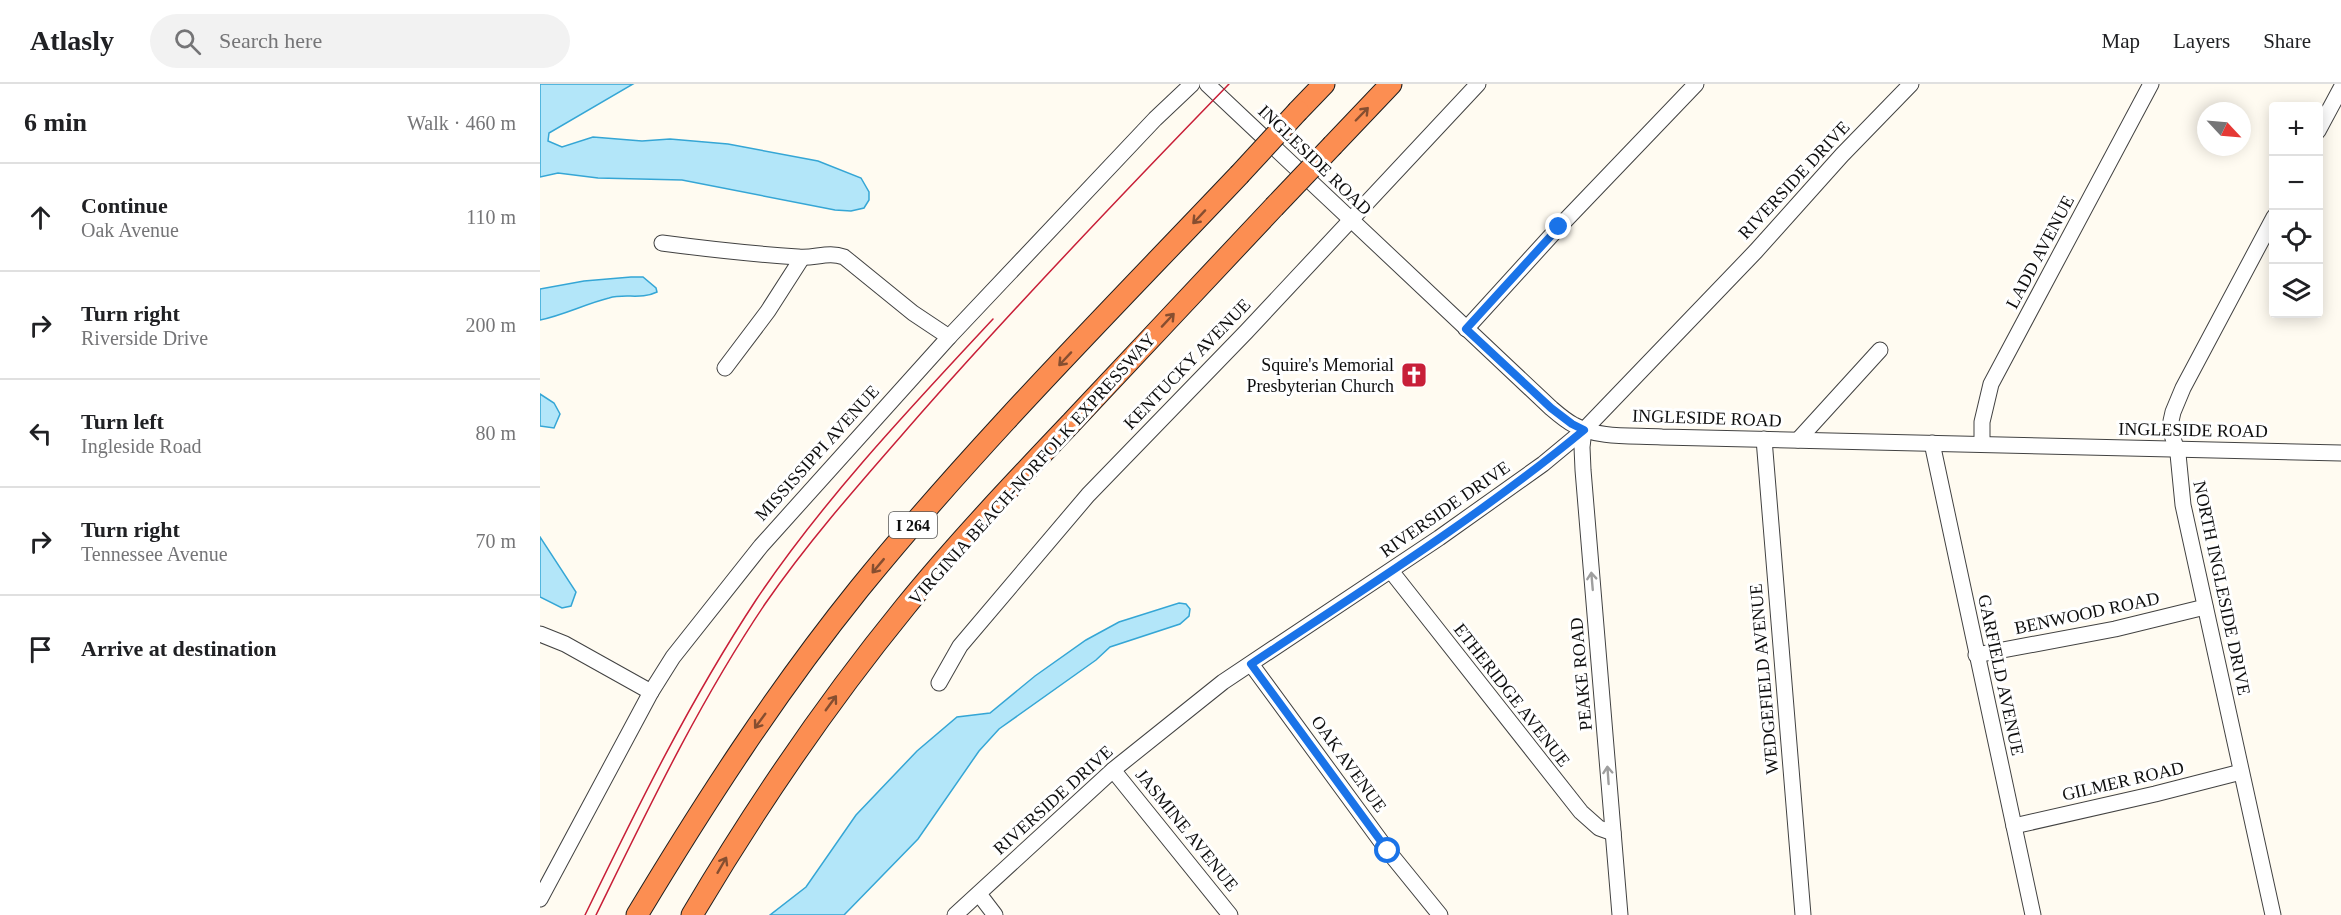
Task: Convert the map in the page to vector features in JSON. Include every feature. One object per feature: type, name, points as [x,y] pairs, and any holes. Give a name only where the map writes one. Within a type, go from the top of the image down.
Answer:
[{"type":"highway","name":"I 264","points":[[637,915],[701,810],[756,727],[858,590],[985,444],[1324,84]]},
{"type":"highway","name":"VIRGINIA BEACH-NORFOLK EXPRESSWAY","points":[[693,915],[786,764],[905,606],[1007,490],[1391,84]]},
{"type":"street","name":"MISSISSIPPI AVENUE","points":[[540,899],[651,692],[673,657],[761,546],[948,337],[1155,119],[1192,84]]},
{"type":"street","name":"INGLESIDE ROAD","points":[[1207,84],[1551,408],[1584,430],[1597,433],[1662,437],[2341,453]]},
{"type":"street","name":"KENTUCKY AVENUE","points":[[939,683],[960,646],[1088,495],[1246,332],[1478,84]]},
{"type":"street","points":[[1466,329],[1695,84]]},
{"type":"street","name":"RIVERSIDE DRIVE","points":[[956,915],[1113,770],[1223,682],[1390,571],[1543,464],[1584,430],[1756,251],[1911,84]]},
{"type":"street","name":"LADD AVENUE","points":[[1982,444],[1982,422],[1991,384],[2151,84]]},
{"type":"street","points":[[2323,123],[2341,88]]},
{"type":"street","name":"NORTH INGLESIDE DRIVE","points":[[2269,226],[2183,388],[2171,422],[2183,505],[2273,915]]},
{"type":"street","points":[[662,243],[802,258],[830,254],[844,257],[913,313],[948,337]]},
{"type":"street","points":[[725,368],[768,311],[802,258]]},
{"type":"street","points":[[1798,440],[1880,350]]},
{"type":"street","name":"PEAKE ROAD","points":[[1584,430],[1583,470],[1620,915]]},
{"type":"street","name":"WEDGEFIELD AVENUE","points":[[1764,439],[1803,915]]},
{"type":"street","name":"GARFIELD AVENUE","points":[[1932,443],[2033,915]]},
{"type":"street","name":"ETHERIDGE AVENUE","points":[[1390,571],[1581,813],[1599,828],[1613,833]]},
{"type":"street","name":"BENWOOD ROAD","points":[[1976,655],[2115,629],[2205,607]]},
{"type":"street","points":[[540,634],[565,644],[651,692]]},
{"type":"street","name":"OAK AVENUE","points":[[1251,664],[1388,851],[1440,915]]},
{"type":"street","name":"JASMINE AVENUE","points":[[1113,770],[1230,915]]},
{"type":"street","name":"GILMER ROAD","points":[[2014,826],[2241,772]]},
{"type":"street","points":[[979,894],[995,915]]},
{"type":"water","points":[[540,84],[633,84],[549,133],[548,141],[562,147],[593,137],[642,141],[670,139],[728,144],[818,161],[861,178],[869,192],[869,200],[864,208],[851,211],[835,210],[682,180],[598,178],[558,173],[540,177]]},
{"type":"water","points":[[643,277],[656,288],[657,292],[645,296],[609,298],[540,320],[540,289],[584,281]]},
{"type":"water","points":[[540,394],[554,403],[560,414],[554,428],[540,426]]},
{"type":"water","points":[[540,537],[576,592],[571,606],[562,608],[540,597]]},
{"type":"water","points":[[1179,603],[1186,604],[1190,609],[1189,616],[1180,624],[1110,647],[1096,660],[999,729],[979,751],[918,839],[844,915],[770,915],[806,887],[856,815],[917,751],[957,717],[990,713],[1035,676],[1086,640],[1119,622]]},
{"type":"tram line","points":[[596,915],[675,756],[718,679],[765,604],[802,554],[881,459],[997,329],[1229,84]]},
{"type":"tram line","points":[[585,915],[686,716],[756,600],[839,490],[993,319]]},
{"type":"place","name":"Squire's Memorial Presbyterian Church","points":[[1414,375]]},
{"type":"route","points":[[1388,851],[1251,664],[1439,538],[1543,464],[1584,430],[1551,408],[1466,329],[1559,227]]}]
